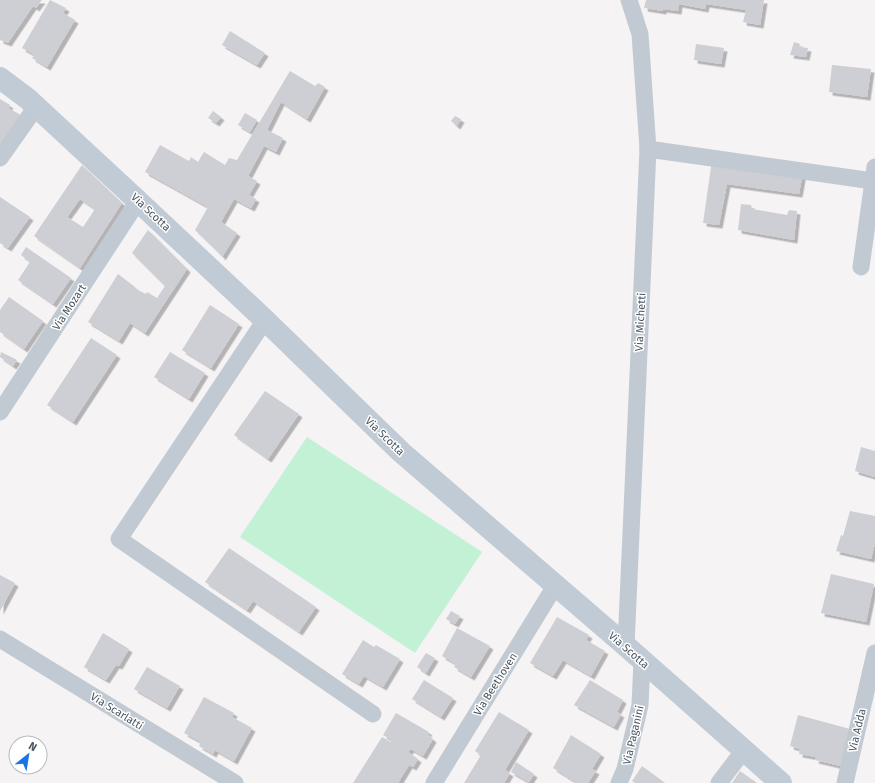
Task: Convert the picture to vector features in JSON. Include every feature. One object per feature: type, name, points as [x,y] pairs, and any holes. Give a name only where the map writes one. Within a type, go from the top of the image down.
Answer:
[{"type":"street","name":"Via Michetti","points":[[626,646],[648,149],[640,34],[629,0]]},
{"type":"street","name":"Via Scotta","points":[[0,78],[36,107],[138,201],[265,320],[401,452],[626,646],[781,783]]},
{"type":"street","points":[[0,158],[36,107]]},
{"type":"street","points":[[648,149],[874,174],[861,267]]},
{"type":"street","name":"Via Mozart","points":[[0,412],[138,201]]},
{"type":"street","points":[[265,320],[119,539],[372,714]]},
{"type":"street","name":"Via Beethoven","points":[[434,783],[555,586]]},
{"type":"street","name":"Via Scarlatti","points":[[0,639],[235,783]]},
{"type":"street","name":"Via Adda","points":[[845,783],[875,653]]},
{"type":"street","name":"Via Paganini","points":[[619,783],[625,769],[640,705],[642,661]]},
{"type":"street","points":[[719,783],[744,750]]},
{"type":"green space","points":[[307,437],[482,552],[415,653],[240,537]]},
{"type":"building","points":[[0,0],[42,0],[36,8],[33,6],[8,43],[0,40]]},
{"type":"building","points":[[50,0],[66,8],[63,13],[75,20],[47,67],[32,58],[35,55],[22,48]]},
{"type":"building","points":[[646,0],[764,0],[760,25],[743,22],[746,10],[706,4],[705,9],[679,4],[678,11],[663,9],[663,11],[644,8]]},
{"type":"building","points":[[230,31],[265,53],[257,65],[222,45]]},
{"type":"building","points":[[794,42],[800,44],[799,47],[808,48],[806,57],[790,55]]},
{"type":"building","points":[[696,44],[724,48],[721,64],[694,60]]},
{"type":"building","points":[[832,65],[871,69],[867,97],[829,92]]},
{"type":"building","points":[[290,71],[315,86],[318,83],[325,87],[307,119],[281,102],[267,130],[283,138],[276,152],[264,146],[248,176],[257,181],[249,195],[256,199],[251,208],[234,199],[221,222],[237,233],[222,257],[195,230],[208,207],[145,172],[160,145],[189,161],[191,157],[198,162],[204,152],[225,165],[229,158],[237,160]]},
{"type":"building","points":[[0,99],[10,105],[8,108],[21,115],[2,144],[0,142]]},
{"type":"building","points":[[213,111],[221,117],[216,123],[208,118]]},
{"type":"building","points":[[245,113],[257,120],[250,132],[238,125]]},
{"type":"building","points":[[455,116],[461,119],[457,126],[451,121]]},
{"type":"building","points":[[712,160],[803,172],[799,194],[727,184],[719,225],[703,223]]},
{"type":"building","points":[[82,165],[122,203],[80,268],[34,236]],"holes":[[[80,199],[95,209],[83,227],[67,217]]]},
{"type":"building","points":[[0,197],[30,217],[8,248],[0,243]]},
{"type":"building","points":[[741,204],[751,205],[752,209],[787,215],[789,210],[797,211],[794,240],[738,230]]},
{"type":"building","points":[[148,230],[187,269],[145,333],[130,323],[119,341],[88,322],[118,274],[135,287],[134,288],[146,294],[147,292],[157,298],[165,286],[132,253]]},
{"type":"building","points":[[26,247],[71,278],[53,304],[18,280],[30,262],[21,255]]},
{"type":"building","points":[[9,297],[43,321],[24,349],[0,332],[0,310]]},
{"type":"building","points":[[210,305],[239,324],[211,368],[182,350]]},
{"type":"building","points":[[91,338],[117,355],[73,422],[47,405]]},
{"type":"building","points":[[1,352],[17,360],[13,366],[0,357]]},
{"type":"building","points":[[170,352],[205,373],[189,399],[154,377]]},
{"type":"building","points":[[265,391],[299,414],[268,459],[234,435]]},
{"type":"building","points":[[861,447],[875,451],[875,477],[855,471]]},
{"type":"building","points":[[850,511],[875,516],[875,543],[871,559],[836,551],[841,535],[843,536]]},
{"type":"building","points":[[229,548],[316,607],[299,632],[253,601],[247,610],[205,582]]},
{"type":"building","points":[[831,574],[874,584],[866,622],[821,613]]},
{"type":"building","points":[[0,575],[15,583],[0,611]]},
{"type":"building","points":[[451,611],[460,616],[455,624],[446,619]]},
{"type":"building","points":[[557,617],[589,635],[586,640],[605,651],[591,676],[563,660],[553,676],[530,663]]},
{"type":"building","points":[[457,628],[490,646],[471,677],[454,667],[456,664],[442,656]]},
{"type":"building","points":[[103,633],[129,649],[119,666],[116,665],[106,680],[84,667]]},
{"type":"building","points":[[363,640],[374,647],[376,645],[400,659],[383,687],[364,676],[359,684],[342,674]]},
{"type":"building","points":[[426,653],[435,658],[426,673],[417,667]]},
{"type":"building","points":[[147,667],[180,686],[167,708],[134,689]]},
{"type":"building","points":[[424,680],[453,698],[441,717],[412,699]]},
{"type":"building","points":[[590,680],[623,700],[617,712],[621,714],[614,727],[574,705]]},
{"type":"building","points":[[204,697],[234,713],[232,717],[252,728],[234,761],[215,750],[213,754],[199,746],[201,742],[184,733]]},
{"type":"building","points":[[499,712],[529,730],[505,770],[510,773],[504,783],[464,783],[481,755],[475,751]]},
{"type":"building","points":[[396,713],[429,732],[427,734],[433,739],[423,756],[411,749],[408,752],[418,759],[413,767],[409,765],[398,783],[353,783],[382,737],[391,742],[392,740],[383,735]]},
{"type":"building","points":[[798,715],[854,730],[845,767],[815,760],[816,757],[799,754],[800,749],[790,746]]},
{"type":"building","points":[[571,735],[601,754],[592,769],[596,771],[588,783],[577,783],[553,768]]},
{"type":"building","points":[[516,762],[534,774],[529,782],[511,772]]},
{"type":"building","points":[[642,766],[665,783],[635,783],[632,781]]},
{"type":"building","points":[[740,771],[757,783],[732,783]]}]
